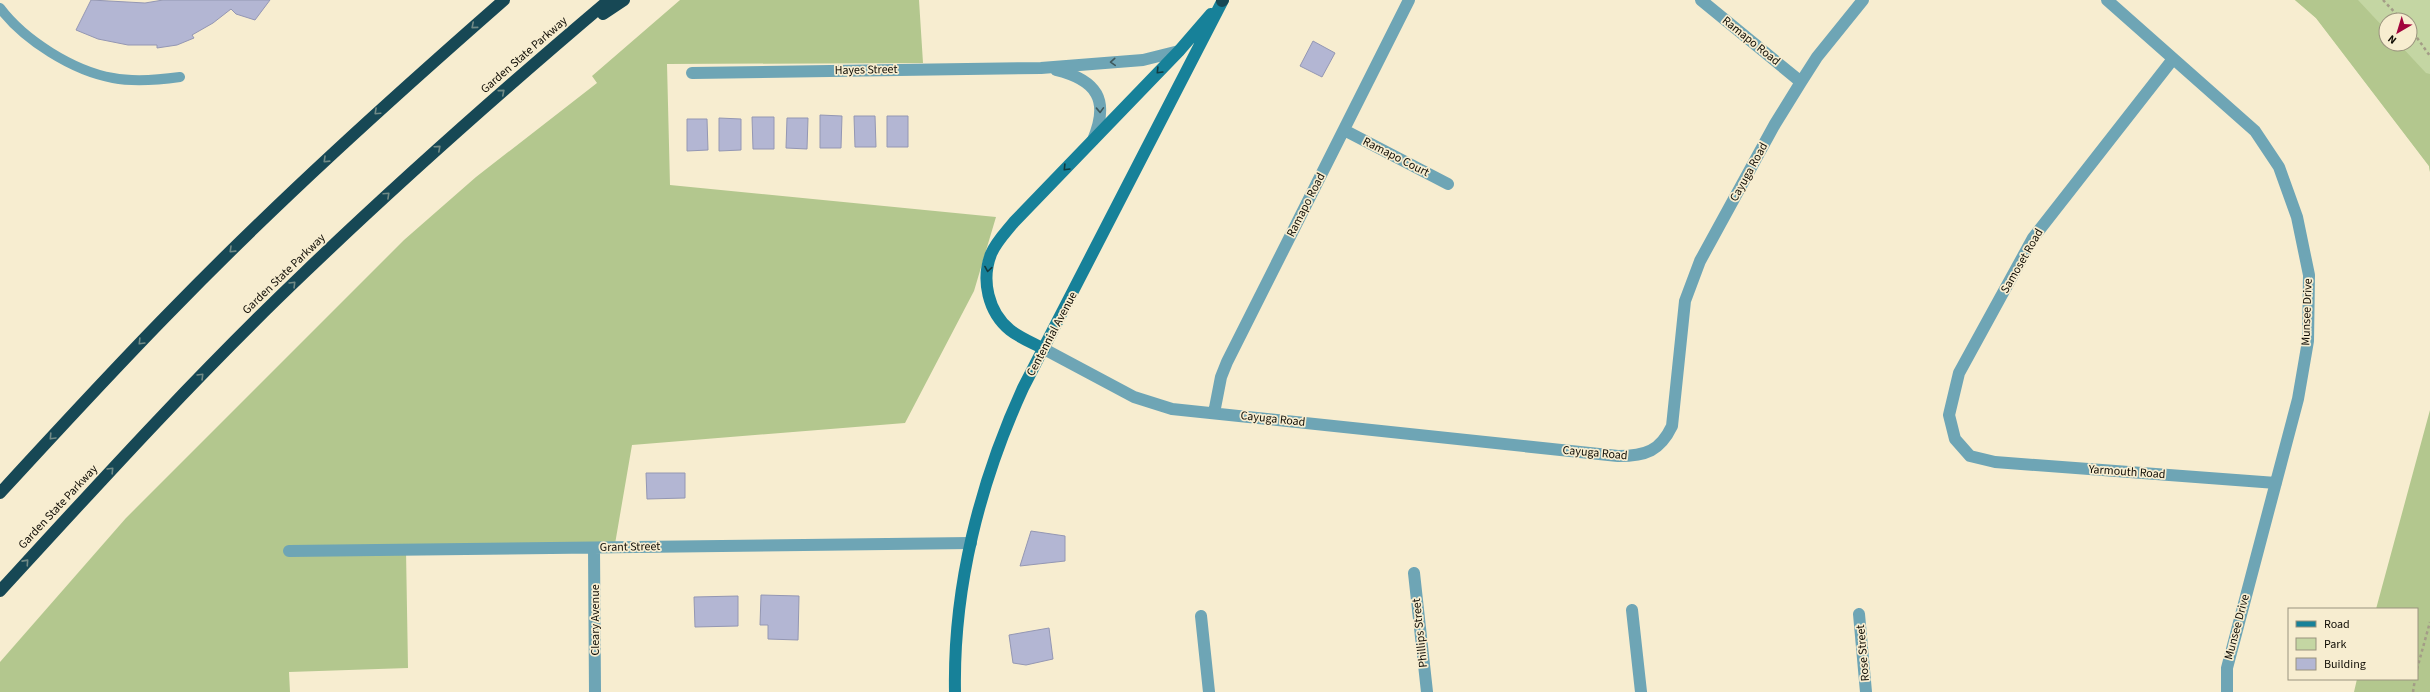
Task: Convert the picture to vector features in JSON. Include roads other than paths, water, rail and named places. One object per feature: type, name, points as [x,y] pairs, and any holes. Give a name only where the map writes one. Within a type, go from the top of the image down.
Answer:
[{"type":"highway","points":[[0,493],[166,315],[224,258],[383,106],[504,0]]},
{"type":"highway","name":"Garden State Parkway","points":[[0,591],[193,384],[303,274],[409,174],[609,0]]},
{"type":"highway","points":[[519,77],[624,0]]},
{"type":"main road","points":[[1044,349],[1009,329],[995,312],[988,292],[988,265],[997,244],[1014,222],[1179,51],[1223,0]]},
{"type":"main road","name":"Centennial Avenue","points":[[955,692],[958,617],[971,543],[990,470],[1004,430],[1223,0]]},
{"type":"street","name":"Ramapo Road","points":[[1214,413],[1221,377],[1227,362],[1409,0]]},
{"type":"street","name":"Ramapo Road","points":[[1701,0],[1801,82]]},
{"type":"street","name":"Cayuga Road","points":[[1044,349],[1147,403],[1172,409],[1618,456],[1636,456],[1653,450],[1665,440],[1672,426],[1685,301],[1700,261],[1775,124],[1801,82],[1817,57],[1863,0]]},
{"type":"street","name":"Munsee Drive","points":[[2107,0],[2255,131],[2279,166],[2297,217],[2309,275],[2308,340],[2298,399],[2227,668],[2227,692]]},
{"type":"street","name":"Hayes Street","points":[[692,73],[1041,68],[1143,60],[1179,51]]},
{"type":"street","name":"Samoset Road","points":[[1980,458],[1970,456],[1955,439],[1950,421],[1949,415],[1959,373],[2033,238],[2173,59]]},
{"type":"street","name":"Hayes Street","points":[[1041,68],[1079,77],[1095,91],[1101,108],[1098,129],[1093,140]]},
{"type":"street","name":"Ramapo Court","points":[[1344,130],[1448,184]]},
{"type":"street","name":"Yarmouth Road","points":[[1980,458],[1995,462],[2276,483]]},
{"type":"street","name":"Grant Street","points":[[289,551],[971,543]]},
{"type":"street","name":"Cleary Avenue","points":[[594,548],[595,692]]},
{"type":"street","name":"Phillips Street","points":[[1414,573],[1427,692]]},
{"type":"street","points":[[1632,610],[1641,692]]},
{"type":"street","name":"Rose Street","points":[[1859,614],[1866,692]]},
{"type":"street","points":[[1202,616],[1209,692]]},
{"type":"lane","points":[[0,8],[8,20],[35,43],[75,65],[112,78],[158,80],[180,77]]}]
